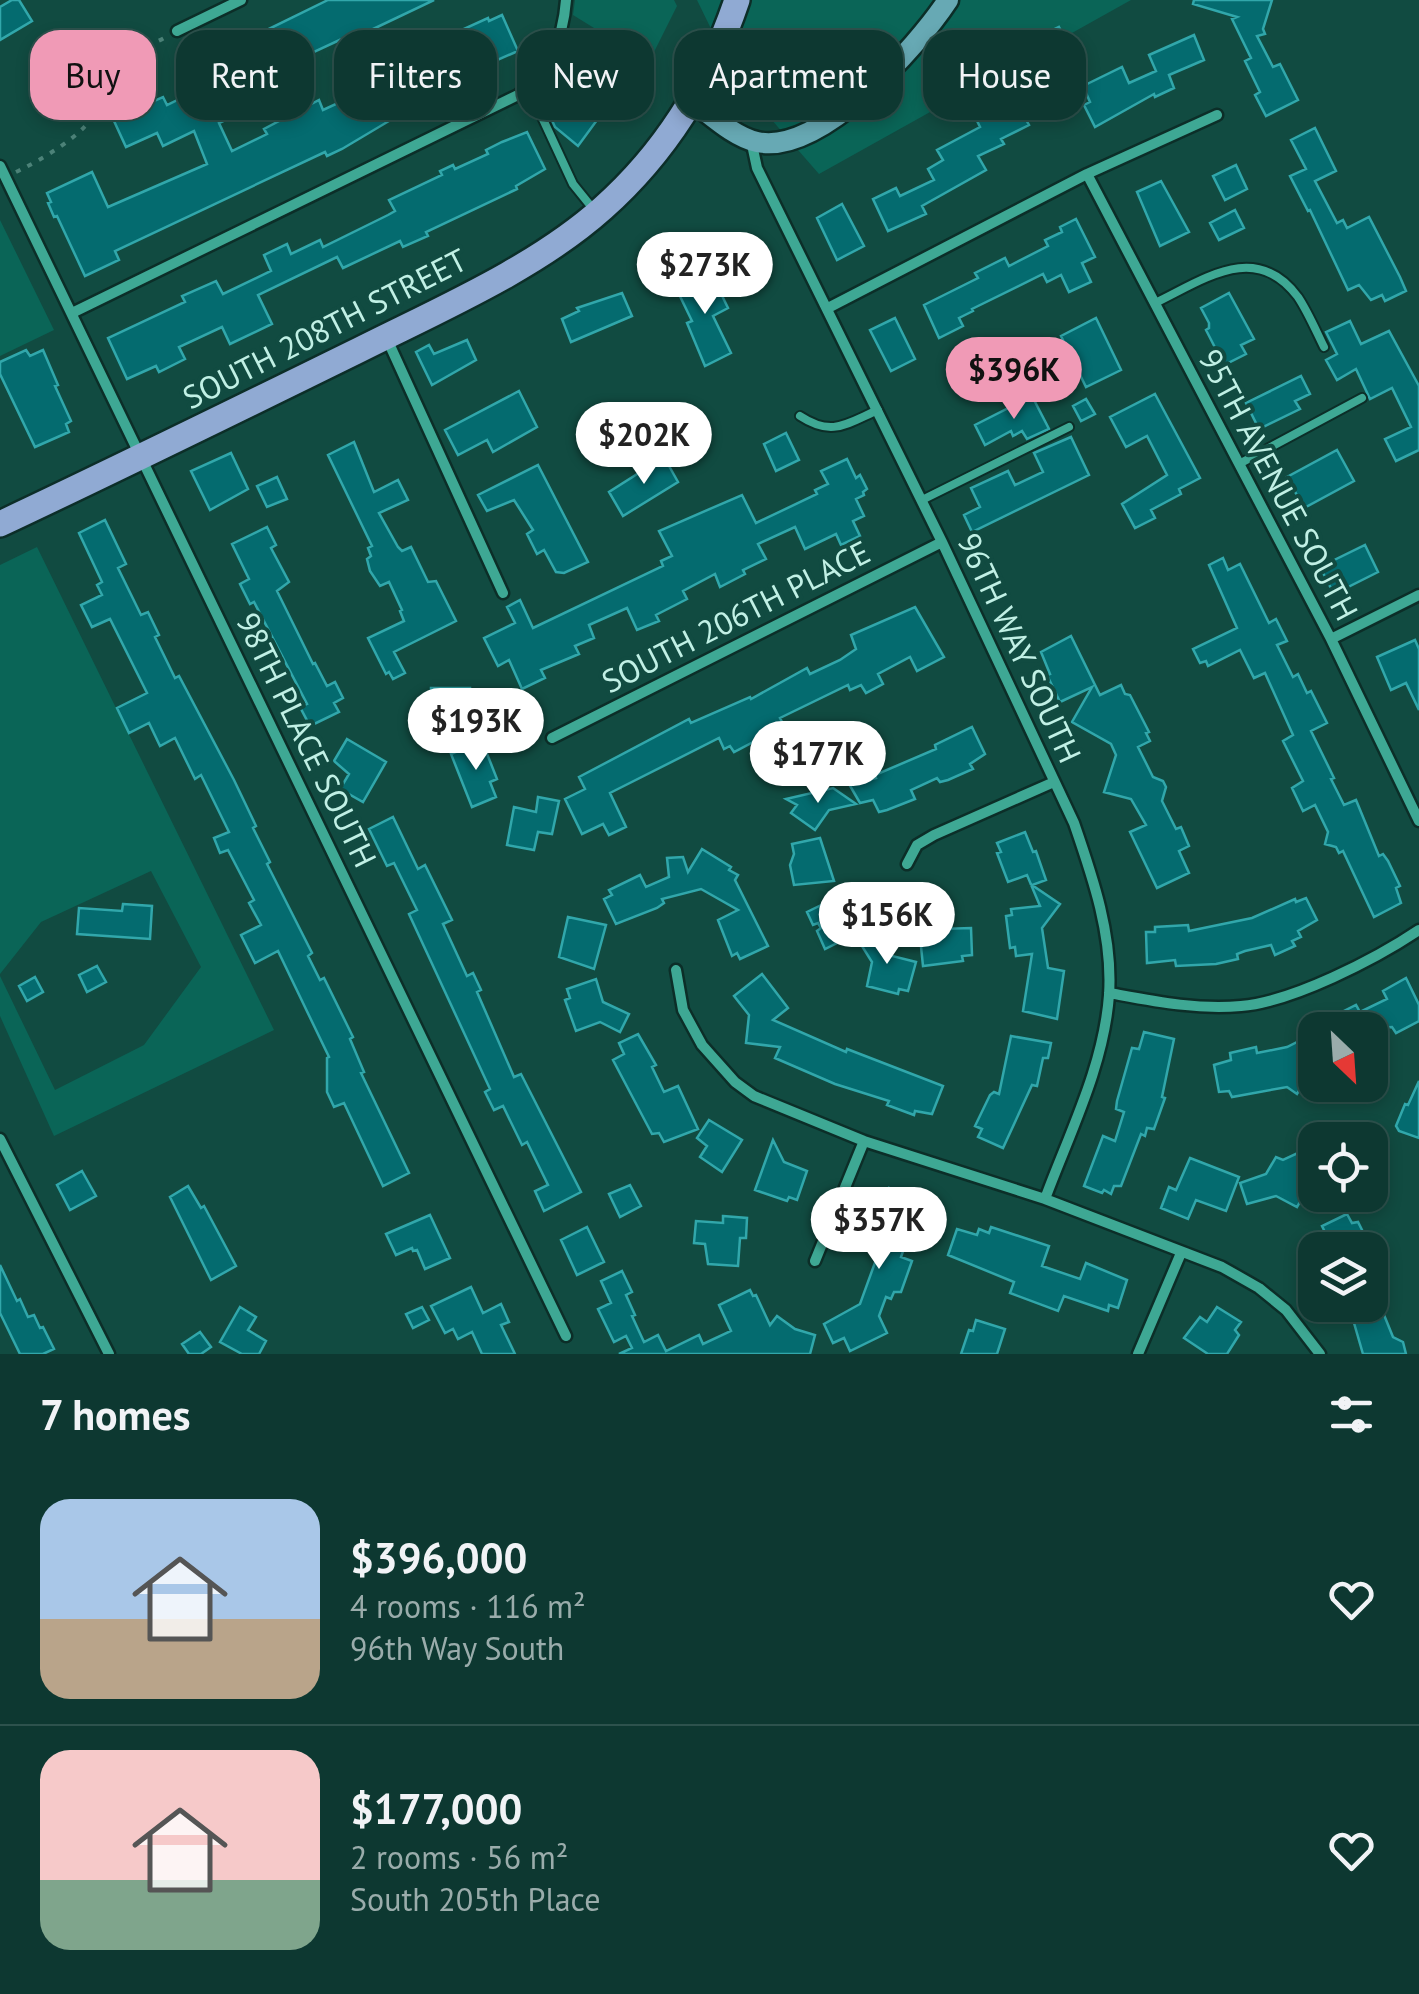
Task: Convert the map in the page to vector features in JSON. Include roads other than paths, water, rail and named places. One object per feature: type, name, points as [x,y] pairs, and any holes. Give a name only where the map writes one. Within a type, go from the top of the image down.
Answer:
[{"type":"main road","name":"SOUTH 208TH STREET","points":[[724,30],[737,0]]},
{"type":"main road","name":"SOUTH 208TH STREET","points":[[0,524],[503,275],[596,214],[655,156],[680,120]]},
{"type":"street","points":[[177,30],[241,0]]},
{"type":"street","points":[[561,30],[566,0]]},
{"type":"street","points":[[720,120],[751,140],[772,143],[788,138],[860,99],[925,35],[948,0]]},
{"type":"street","points":[[72,313],[517,95]]},
{"type":"street","points":[[828,308],[1088,174],[1216,115]]},
{"type":"street","name":"96TH WAY SOUTH","points":[[751,140],[757,168],[922,500],[1054,782],[1085,854],[1102,912],[1109,993],[1098,1057],[1045,1199]]},
{"type":"street","name":"98TH PLACE SOUTH","points":[[3,172],[566,1336]]},
{"type":"street","name":"95TH AVENUE SOUTH","points":[[1088,174],[1332,639],[1419,822]]},
{"type":"street","points":[[386,336],[503,592]]},
{"type":"street","name":"SOUTH 206TH PLACE","points":[[552,738],[942,542]]},
{"type":"street","points":[[1332,639],[1419,595]]},
{"type":"street","points":[[907,864],[917,845],[934,835],[1054,782]]},
{"type":"street","points":[[1109,993],[1182,1006],[1262,1004],[1344,970],[1419,930]]},
{"type":"street","points":[[676,970],[691,1026],[735,1082],[754,1096],[864,1142],[1045,1199],[1222,1267],[1260,1288],[1286,1310],[1320,1354]]},
{"type":"street","points":[[0,1139],[108,1354]]},
{"type":"street","points":[[815,1261],[864,1142]]},
{"type":"street","points":[[1138,1354],[1180,1253]]},
{"type":"lane","points":[[543,120],[573,184],[596,214]]},
{"type":"lane","points":[[1155,303],[1226,270],[1246,266],[1267,270],[1298,297],[1324,347]]},
{"type":"lane","points":[[1239,464],[1362,398]]},
{"type":"lane","points":[[800,416],[816,427],[837,429],[878,410]]},
{"type":"lane","points":[[922,500],[1069,427]]}]
